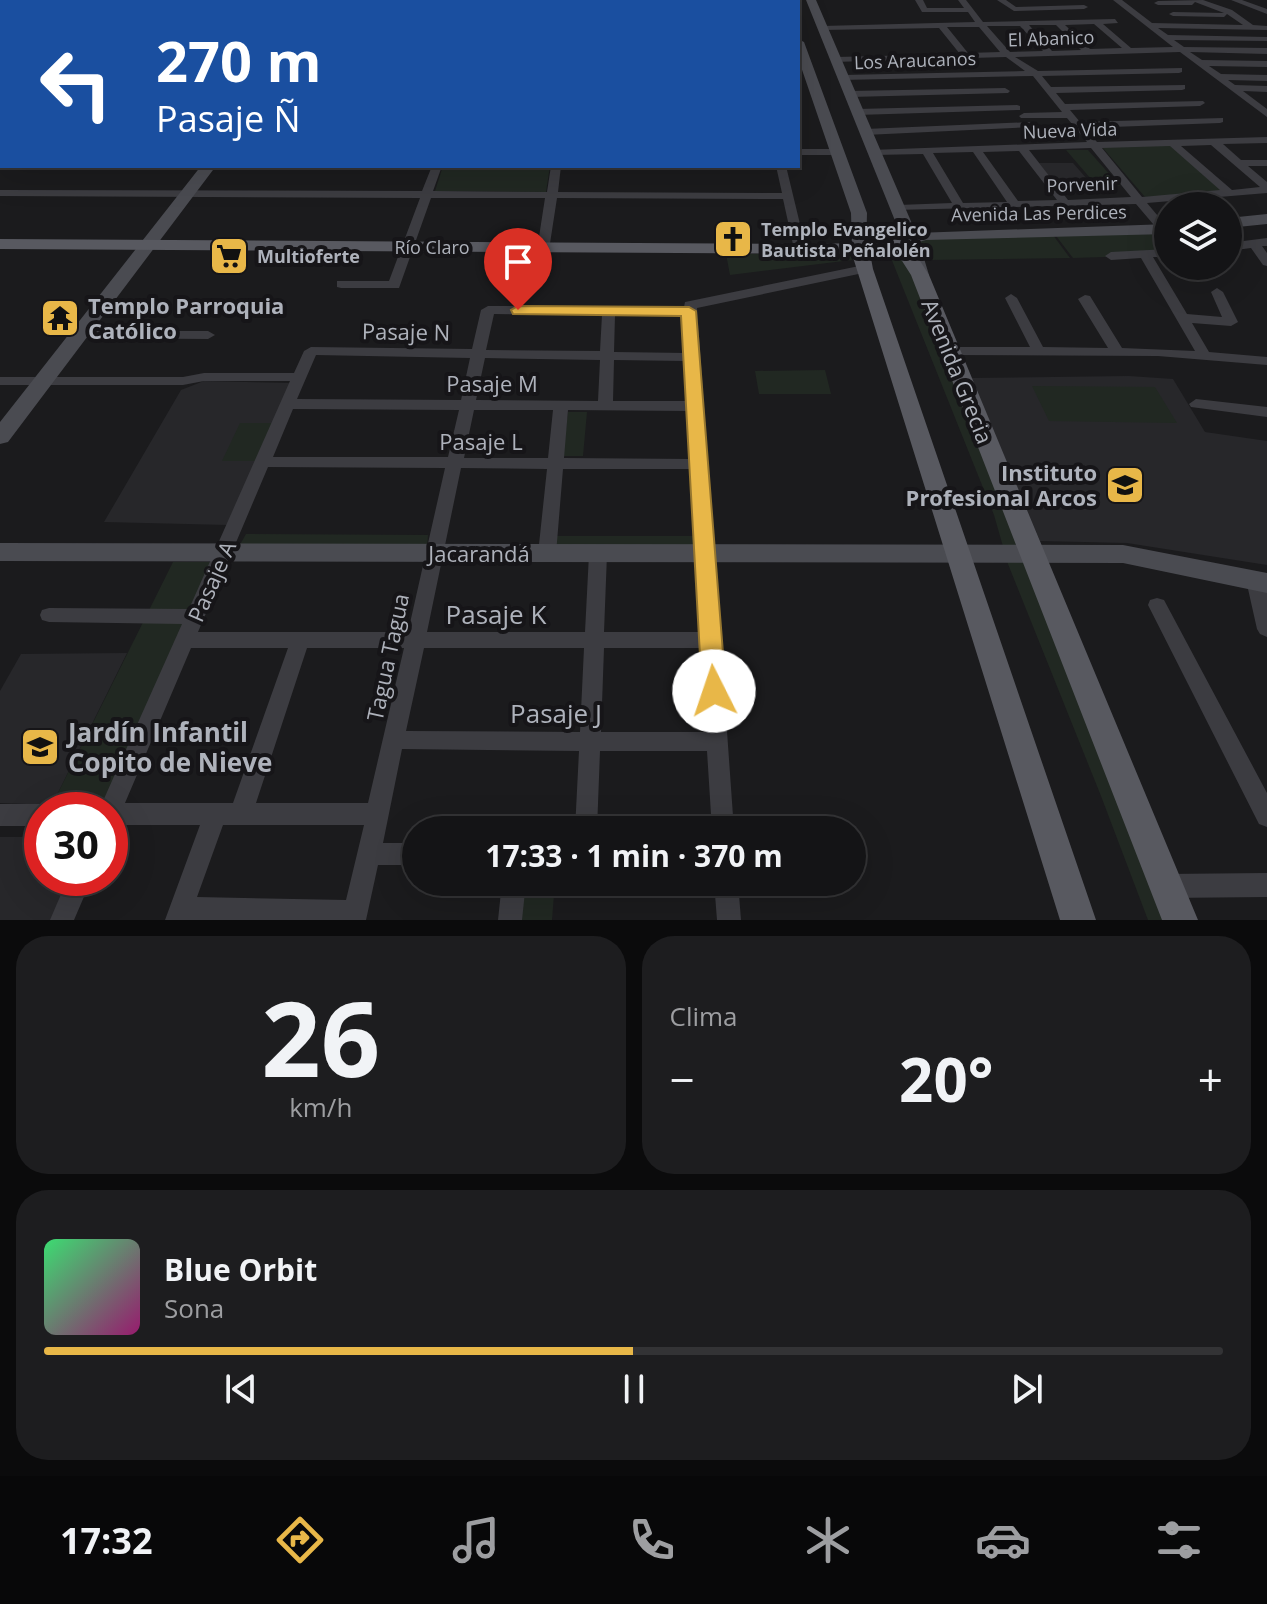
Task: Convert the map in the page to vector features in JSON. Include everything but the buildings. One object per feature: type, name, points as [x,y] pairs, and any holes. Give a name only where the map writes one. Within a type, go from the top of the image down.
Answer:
[{"type":"main road","points":[[811,0],[898,208],[902,241]]},
{"type":"main road","points":[[800,49],[859,213],[862,259],[1078,920]]},
{"type":"main road","points":[[0,437],[208,168]]},
{"type":"main road","points":[[1242,222],[1267,219]]},
{"type":"main road","name":"Avenida Las Perdices","points":[[902,241],[937,235],[1154,229]]},
{"type":"main road","name":"Río Claro","points":[[0,244],[800,249],[862,259],[902,241]]},
{"type":"main road","name":"Avenida Grecia","points":[[902,241],[920,275],[1180,920]]},
{"type":"main road","name":"Jacarandá","points":[[0,552],[1105,554],[1143,557],[1261,582]]},
{"type":"street","points":[[919,0],[925,10],[970,10]]},
{"type":"street","points":[[962,0],[1007,55],[1018,65],[1034,72],[1154,216]]},
{"type":"street","points":[[1001,0],[1010,8],[1086,8],[1076,0]]},
{"type":"street","points":[[1117,0],[1267,114]]},
{"type":"street","points":[[1235,0],[1267,12]]},
{"type":"street","points":[[1155,2],[1189,26]]},
{"type":"street","points":[[1155,2],[1200,2],[1234,15],[1251,27]]},
{"type":"street","points":[[1173,14],[1234,15]]},
{"type":"street","points":[[1095,21],[1131,52]]},
{"type":"street","points":[[822,28],[1115,21]]},
{"type":"street","points":[[1058,22],[1089,53]]},
{"type":"street","points":[[1022,23],[1050,54]]},
{"type":"street","points":[[941,25],[966,56]]},
{"type":"street","points":[[1150,25],[1267,28]]},
{"type":"street","points":[[904,26],[911,36]]},
{"type":"street","points":[[866,27],[872,37]]},
{"type":"street","points":[[1165,37],[1267,39]]},
{"type":"street","points":[[918,47],[925,57]]},
{"type":"street","points":[[878,48],[885,58]]},
{"type":"street","name":"El Abanico","points":[[836,60],[1181,49],[1267,51]]},
{"type":"street","points":[[1199,63],[1267,64]]},
{"type":"street","points":[[1162,70],[1245,140]]},
{"type":"street","name":"Los Araucanos","points":[[843,78],[1179,70]]},
{"type":"street","points":[[991,73],[1047,146]]},
{"type":"street","points":[[1217,77],[1267,78]]},
{"type":"street","points":[[1048,90],[1182,87]]},
{"type":"street","points":[[1232,88],[1267,89]]},
{"type":"street","points":[[850,94],[1005,91]]},
{"type":"street","points":[[865,132],[1065,111],[1200,103]]},
{"type":"street","points":[[1253,104],[1267,104]]},
{"type":"street","points":[[857,112],[1024,116]]},
{"type":"street","points":[[1077,125],[1220,120]]},
{"type":"street","name":"Nueva Vida","points":[[875,152],[1267,140]]},
{"type":"street","points":[[1213,141],[1267,189]]},
{"type":"street","points":[[1171,142],[1228,192]]},
{"type":"street","points":[[800,144],[836,148]]},
{"type":"street","points":[[1021,147],[1065,203]]},
{"type":"street","points":[[800,152],[836,148]]},
{"type":"street","points":[[976,149],[1014,204]]},
{"type":"street","points":[[926,150],[959,206]]},
{"type":"street","points":[[1240,163],[1267,163]]},
{"type":"street","points":[[341,284],[394,285],[436,168]]},
{"type":"street","points":[[539,276],[556,168]]},
{"type":"street","points":[[781,168],[800,249]]},
{"type":"street","name":"Porvenir","points":[[1238,192],[1267,189]]},
{"type":"street","points":[[0,193],[788,196]]},
{"type":"street","name":"Porvenir","points":[[898,208],[1154,199]]},
{"type":"street","points":[[1261,243],[1267,262]]},
{"type":"street","points":[[1111,256],[1154,254]]},
{"type":"street","points":[[1145,255],[1204,355]]},
{"type":"street","points":[[605,406],[609,311],[691,307],[862,259]]},
{"type":"street","points":[[1183,318],[1231,322],[1217,292]]},
{"type":"street","points":[[1011,298],[1039,352]]},
{"type":"street","points":[[1085,299],[1118,352]]},
{"type":"street","points":[[691,307],[722,816]]},
{"type":"street","name":"Tagua Tagua","points":[[355,916],[488,310],[609,311]]},
{"type":"street","points":[[79,335],[208,335]]},
{"type":"street","name":"Pasaje N","points":[[311,351],[692,357]]},
{"type":"street","name":"Pasaje A","points":[[119,792],[311,351]]},
{"type":"street","points":[[949,351],[1118,352],[1267,361]]},
{"type":"street","points":[[0,381],[183,381],[204,377],[300,377]]},
{"type":"street","name":"Pasaje M","points":[[288,404],[695,406]]},
{"type":"street","points":[[1196,404],[1267,412]]},
{"type":"street","points":[[547,554],[561,405]]},
{"type":"street","name":"Pasaje L","points":[[263,462],[699,464]]},
{"type":"street","points":[[587,816],[598,554]]},
{"type":"street","points":[[1261,582],[1267,629]]},
{"type":"street","points":[[1157,605],[1259,786],[1267,816]]},
{"type":"street","points":[[49,615],[195,617]]},
{"type":"street","name":"Pasaje K","points":[[185,640],[710,640]]},
{"type":"street","points":[[241,814],[300,640]]},
{"type":"street","name":"Pasaje J","points":[[394,740],[718,742]]},
{"type":"street","points":[[128,812],[377,814]]},
{"type":"street","points":[[215,814],[179,915],[355,916]]},
{"type":"street","points":[[0,815],[24,815]]},
{"type":"street","points":[[369,854],[402,854]]},
{"type":"street","points":[[1166,886],[1267,885]]},
{"type":"street","points":[[62,920],[72,896]]},
{"type":"street","points":[[510,920],[513,896]]},
{"type":"street","points":[[727,896],[729,920]]},
{"type":"shaded area","points":[[1173,145],[1223,192],[1154,192],[1154,196],[1145,197],[1102,147]]},
{"type":"shaded area","points":[[1066,150],[1088,150],[1120,186],[1097,186]]},
{"type":"shaded area","points":[[1039,163],[1073,163],[1094,187],[1058,188]]},
{"type":"shaded area","points":[[442,168],[550,168],[546,192],[435,191]]},
{"type":"shaded area","points":[[1154,232],[1154,255],[1073,258],[1056,236]]},
{"type":"shaded area","points":[[1053,235],[1070,258],[928,260],[917,239]]},
{"type":"shaded area","points":[[726,254],[850,254],[852,260],[730,275]]},
{"type":"shaded area","points":[[904,255],[1167,920],[1148,920],[1008,564],[994,515],[891,258]]},
{"type":"shaded area","points":[[825,370],[831,394],[759,394],[755,371]]},
{"type":"shaded area","name":"Instituto Profesional Arcos","points":[[1129,376],[1173,379],[1205,432],[1267,441],[1267,565],[1127,543],[1040,541],[971,378]]},
{"type":"shaded area","points":[[204,381],[292,383],[228,525],[104,522],[181,390]]},
{"type":"shaded area","points":[[1032,386],[1155,387],[1177,423],[1049,421]]},
{"type":"shaded area","points":[[568,412],[587,412],[583,456],[563,456]]},
{"type":"shaded area","points":[[240,423],[272,423],[255,461],[222,461]]},
{"type":"shaded area","points":[[246,534],[428,535],[427,548],[238,548]]},
{"type":"shaded area","points":[[556,536],[698,536],[698,547],[555,547]]},
{"type":"shaded area","points":[[173,562],[215,562],[111,792],[58,792]]},
{"type":"shaded area","name":"Jardín Infantil Copito de Nieve","points":[[127,653],[58,792],[24,792],[24,804],[0,803],[0,691],[21,654]]},
{"type":"shaded area","points":[[0,837],[24,837],[24,896],[65,896],[55,920],[0,920]]},
{"type":"shaded area","points":[[524,896],[554,896],[552,920],[521,920]]},
{"type":"place","name":"Templo Evangelico Bautista Peñalolén","points":[[733,239]]},
{"type":"place","name":"Multioferte","points":[[229,256]]},
{"type":"place","name":"Templo Parroquia Católico","points":[[60,318]]},
{"type":"place","name":"Instituto Profesional Arcos","points":[[1125,485]]},
{"type":"place","name":"Jardín Infantil Copito de Nieve","points":[[40,747]]},
{"type":"route","points":[[518,310],[689,311],[714,691]]}]
